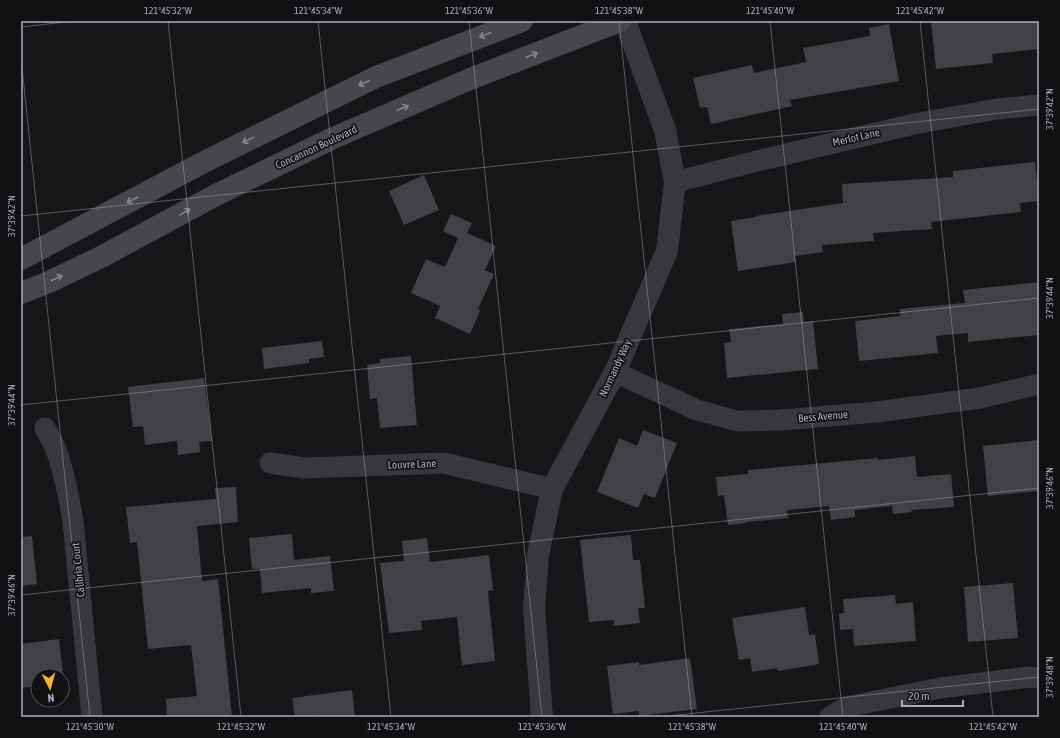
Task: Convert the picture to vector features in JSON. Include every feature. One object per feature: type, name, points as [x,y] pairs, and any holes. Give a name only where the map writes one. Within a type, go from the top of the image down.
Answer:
[{"type":"main road","points":[[21,259],[202,163],[376,77],[522,21]]},
{"type":"main road","name":"Concannon Boulevard","points":[[21,293],[49,282],[103,256],[214,196],[331,139],[470,79],[620,21]]},
{"type":"street","name":"Normandy Way","points":[[542,717],[534,608],[538,555],[552,489],[615,372],[667,251],[675,182],[665,130],[625,21]]},
{"type":"street","name":"Merlot Lane","points":[[675,182],[752,162],[914,124],[997,109],[1039,105]]},
{"type":"street","name":"Bess Avenue","points":[[615,372],[697,410],[737,421],[781,420],[877,412],[980,398],[1039,384]]},
{"type":"street","name":"Calibria Court","points":[[45,428],[54,446],[60,464],[73,521],[92,717]]},
{"type":"street","name":"Louvre Lane","points":[[270,463],[305,468],[444,463],[552,489]]},
{"type":"street","points":[[830,717],[846,707],[940,688],[1029,677],[1039,678]]},
{"type":"building","points":[[931,21],[1039,21],[1039,49],[992,54],[993,63],[936,69]]},
{"type":"building","points":[[889,24],[899,81],[790,100],[792,106],[711,124],[707,107],[700,108],[693,78],[752,65],[754,73],[806,62],[803,48],[870,36],[869,28]]},
{"type":"building","points":[[1035,162],[1039,201],[1020,203],[1021,212],[931,222],[932,229],[873,233],[874,241],[822,245],[823,252],[795,256],[796,262],[738,271],[731,221],[843,203],[842,184],[953,177],[953,171]]},
{"type":"building","points":[[424,175],[439,210],[404,225],[389,191]]},
{"type":"building","points":[[451,214],[472,223],[467,233],[496,246],[485,270],[494,274],[478,309],[480,311],[470,334],[435,318],[440,306],[411,293],[426,259],[445,267],[458,238],[443,231]]},
{"type":"building","points":[[1039,282],[1039,335],[968,342],[968,333],[936,336],[938,353],[859,361],[855,321],[900,316],[900,309],[965,303],[963,290]]},
{"type":"building","points":[[803,312],[804,322],[813,321],[818,369],[727,378],[724,343],[731,342],[729,329],[783,324],[782,314]]},
{"type":"building","points":[[322,341],[324,357],[309,359],[309,363],[264,369],[262,348]]},
{"type":"building","points":[[411,356],[417,425],[380,428],[377,398],[370,399],[367,365],[380,363],[380,359]]},
{"type":"building","points":[[204,378],[212,441],[199,442],[200,452],[178,455],[177,441],[145,445],[143,426],[133,427],[128,387]]},
{"type":"building","points":[[643,430],[677,443],[655,498],[644,494],[638,508],[597,492],[619,438],[637,446]]},
{"type":"building","points":[[1039,440],[1039,491],[988,496],[983,446]]},
{"type":"building","points":[[915,456],[917,477],[951,474],[954,507],[911,510],[912,512],[893,514],[892,506],[855,510],[855,517],[831,520],[829,506],[787,510],[788,518],[728,525],[724,495],[718,496],[716,477],[748,474],[748,470]]},
{"type":"building","points":[[236,487],[238,522],[197,526],[202,581],[218,579],[232,717],[167,717],[166,699],[197,696],[191,645],[148,649],[137,542],[130,543],[126,507],[216,499],[215,488]]},
{"type":"building","points":[[292,534],[294,560],[330,556],[334,591],[311,593],[311,588],[262,593],[260,569],[252,569],[249,538]]},
{"type":"building","points":[[631,535],[633,560],[640,560],[645,608],[638,608],[640,623],[614,626],[614,620],[589,622],[580,540]]},
{"type":"building","points":[[32,536],[37,584],[21,586],[21,537]]},
{"type":"building","points":[[427,538],[430,562],[489,555],[493,590],[488,591],[495,661],[462,665],[457,617],[421,621],[422,630],[389,633],[380,563],[404,561],[402,541]]},
{"type":"building","points":[[1013,583],[1018,638],[968,642],[964,587]]},
{"type":"building","points":[[895,595],[896,604],[913,602],[916,641],[854,646],[853,629],[840,630],[839,614],[844,613],[843,599]]},
{"type":"building","points":[[805,607],[809,635],[815,634],[819,664],[778,671],[777,668],[752,672],[750,658],[739,660],[732,618]]},
{"type":"building","points":[[59,639],[62,668],[30,668],[30,687],[21,688],[21,644]]},
{"type":"building","points":[[690,658],[697,709],[639,716],[639,711],[613,714],[607,666],[639,662],[639,665]]},
{"type":"building","points":[[352,690],[355,717],[320,717],[320,715],[295,717],[292,698]]}]
